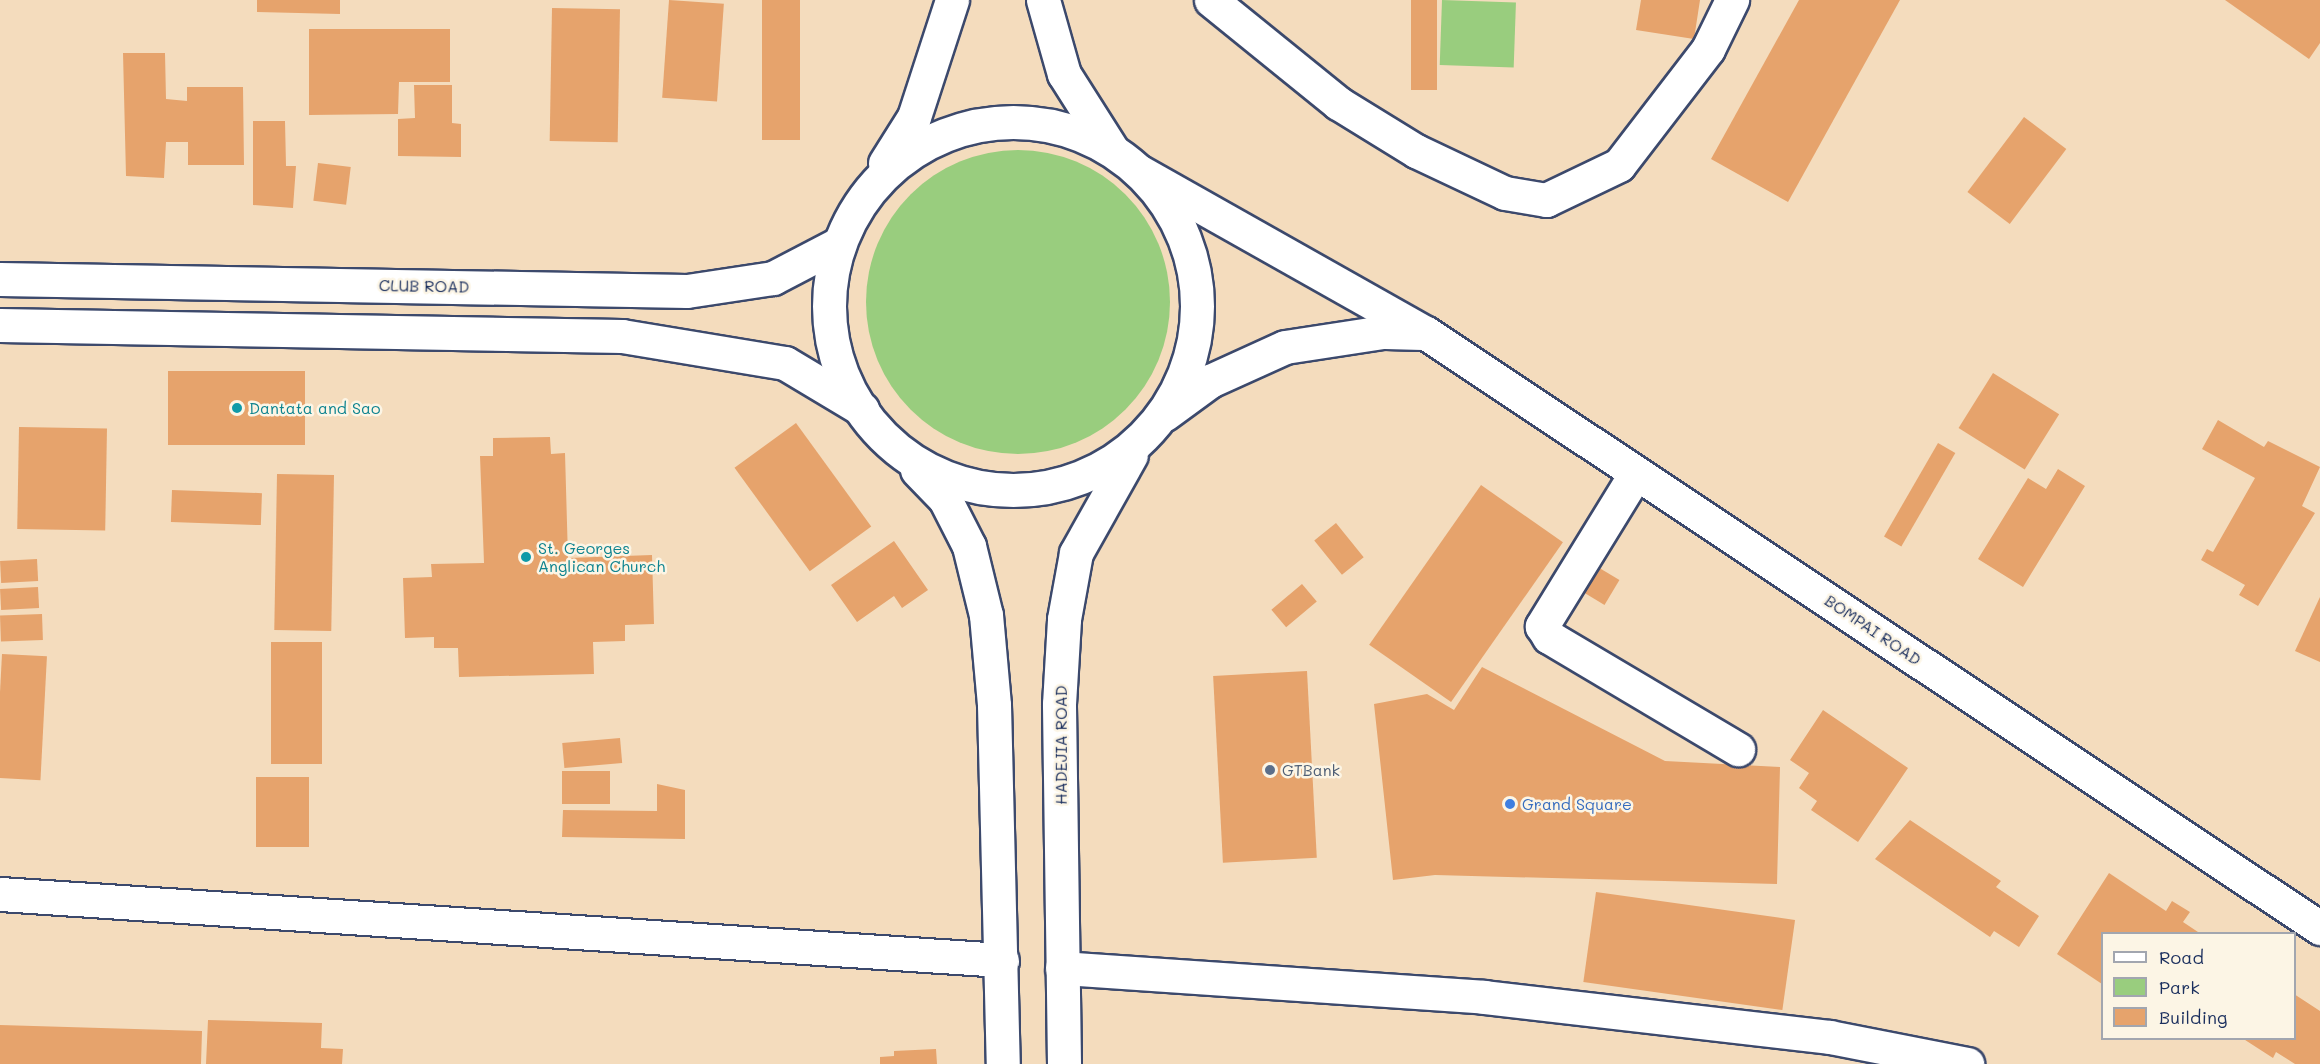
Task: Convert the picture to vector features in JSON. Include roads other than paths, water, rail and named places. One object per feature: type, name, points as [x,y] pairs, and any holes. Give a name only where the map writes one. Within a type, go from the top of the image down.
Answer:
[{"type":"main road","points":[[952,0],[915,117],[868,190],[838,244],[828,305],[838,366],[862,409],[945,499],[969,546],[986,615],[994,705],[1003,1064]]},
{"type":"main road","points":[[1043,0],[1064,74],[1111,148]]},
{"type":"main road","points":[[1211,0],[1338,103],[1416,151],[1505,193],[1546,200],[1619,165],[1708,49],[1732,0]]},
{"type":"main road","points":[[868,190],[917,148],[956,129],[1008,120],[1061,126],[1111,148],[1140,172],[1180,226],[1197,290],[1191,357],[1162,417]]},
{"type":"main road","name":"BOMPAI ROAD","points":[[1140,172],[1233,219],[1426,333],[2320,928]]},
{"type":"main road","name":"CLUB ROAD","points":[[0,279],[687,291],[773,278],[838,244]]},
{"type":"main road","points":[[159,328],[160,281]]},
{"type":"main road","points":[[0,325],[621,336],[785,363],[862,409]]},
{"type":"main road","points":[[903,456],[948,480],[998,492],[1048,489],[1097,472],[1138,443],[1162,417],[1210,381],[1284,347],[1383,332],[1426,333]]},
{"type":"main road","name":"HADEJIA ROAD","points":[[1064,1064],[1059,704],[1064,619],[1076,553],[1138,443]]},
{"type":"main road","points":[[1636,473],[1542,626],[1549,637],[1738,749]]},
{"type":"main road","points":[[0,894],[1002,960]]},
{"type":"main road","points":[[1062,968],[1484,997],[1830,1037],[1967,1064]]},
{"type":"place","name":"Dantata and Sao","points":[[237,408]]},
{"type":"place","name":"St. Georges Anglican Church","points":[[526,557]]},
{"type":"place","name":"GTBank","points":[[1270,770]]},
{"type":"place","name":"Grand Square","points":[[1510,804]]}]
